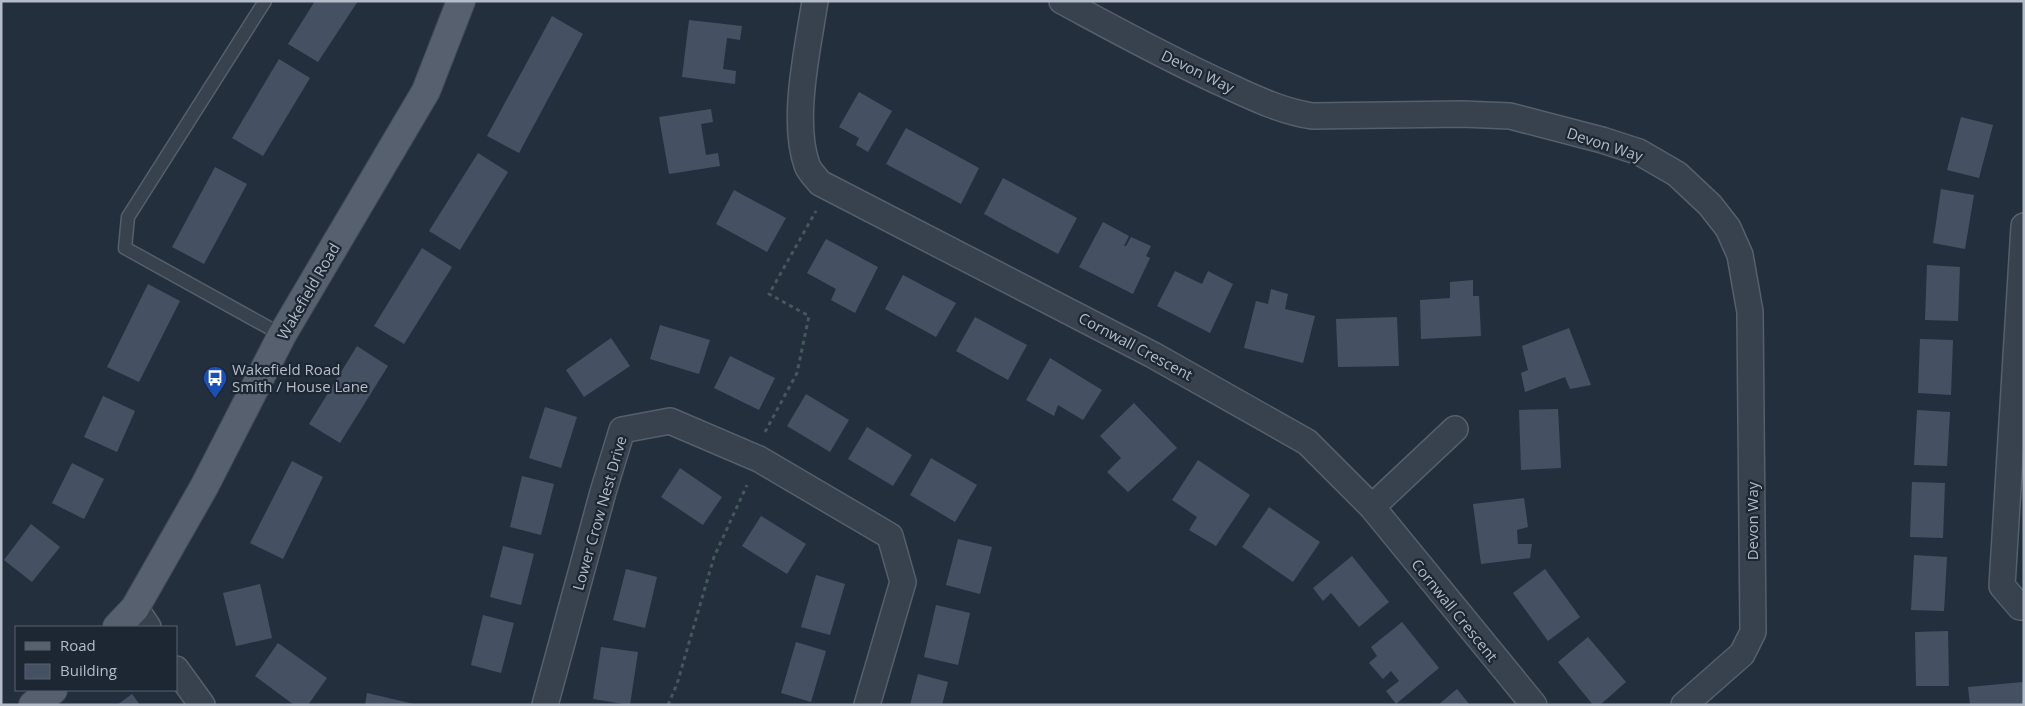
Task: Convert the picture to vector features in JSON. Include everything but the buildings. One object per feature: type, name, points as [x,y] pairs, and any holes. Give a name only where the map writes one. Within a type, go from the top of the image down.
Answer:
[{"type":"main road","name":"Wakefield Road","points":[[133,621],[282,335],[426,92],[461,1]]},
{"type":"main road","points":[[33,705],[51,691]]},
{"type":"street","name":"Cornwall Crescent","points":[[815,1],[805,68],[800,127],[807,166],[820,184],[1135,346],[1250,408],[1307,442],[1372,507],[1534,705]]},
{"type":"street","name":"Devon Way","points":[[1062,1],[1197,72],[1273,107],[1292,113],[1312,116],[1462,114],[1510,116],[1602,140],[1639,152],[1677,174],[1710,205],[1728,228],[1740,255],[1750,312],[1752,632],[1742,654],[1684,705]]},
{"type":"street","points":[[2024,228],[2002,586],[2020,607],[2024,607]]},
{"type":"street","name":"Lower Crow Nest Drive","points":[[546,705],[603,492],[622,430],[670,421],[760,460],[890,536],[903,582],[867,705]]},
{"type":"street","points":[[1372,507],[1455,429]]},
{"type":"street","points":[[178,672],[202,705]]},
{"type":"lane","points":[[266,1],[128,217],[125,248],[282,335]]},
{"type":"place","name":"Wakefield Road Smith / House Lane","points":[[215,399]]}]
